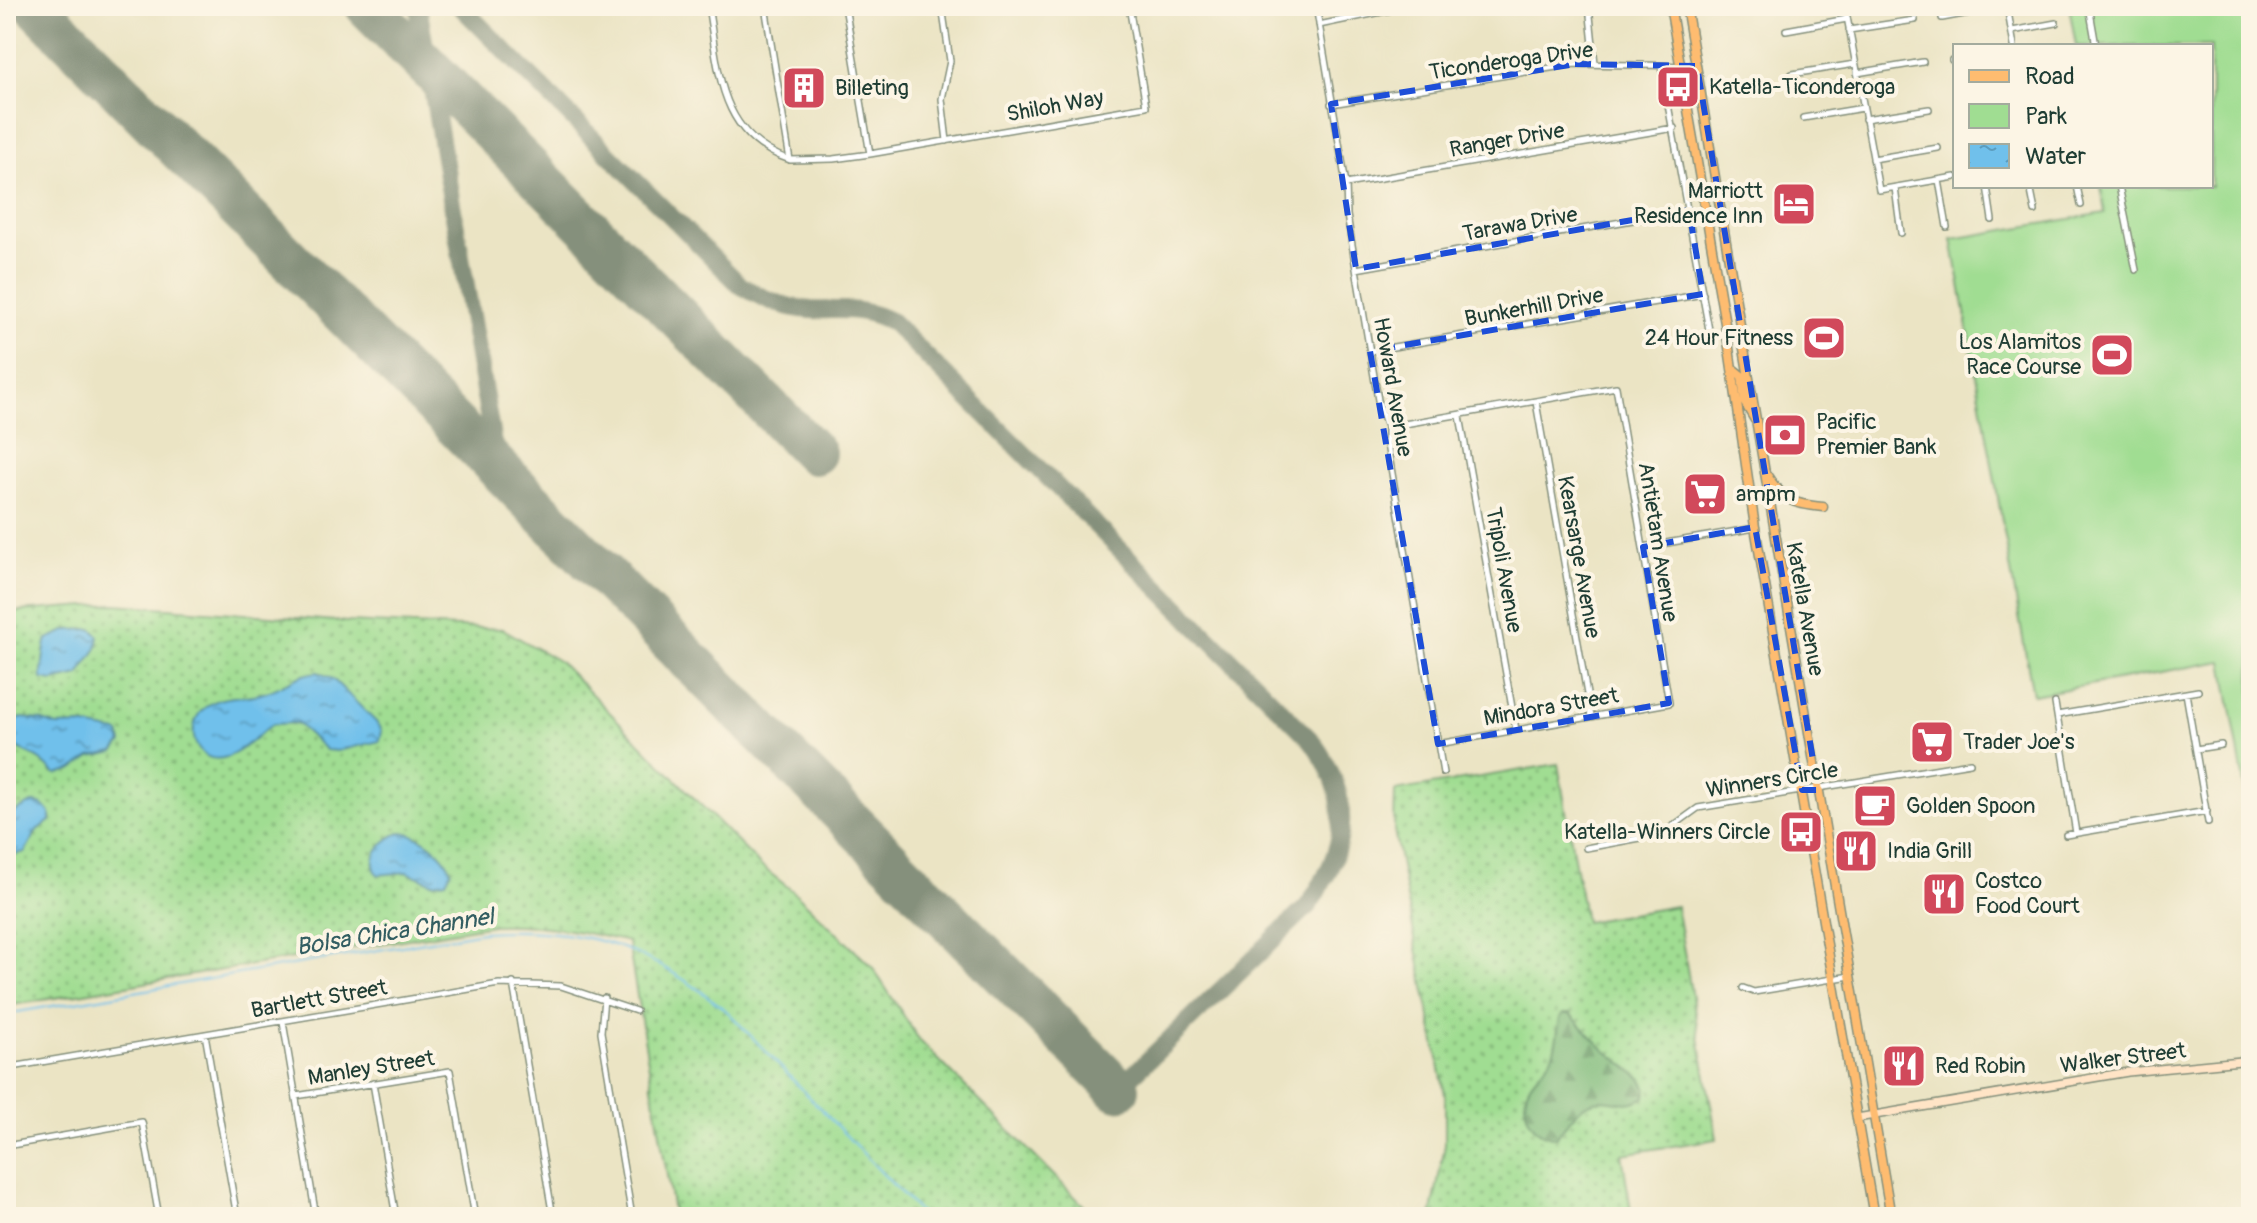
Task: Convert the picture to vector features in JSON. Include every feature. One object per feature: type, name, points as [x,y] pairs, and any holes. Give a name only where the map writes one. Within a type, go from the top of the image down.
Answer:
[{"type":"main road","name":"Katella Avenue","points":[[1670,6],[1732,368],[1755,527],[1874,1217]]},
{"type":"main road","name":"Katella Avenue","points":[[1686,6],[1891,1217]]},
{"type":"main road","points":[[1732,368],[1742,376],[1745,403],[1757,424]]},
{"type":"main road","points":[[1764,471],[1778,493],[1788,500],[1800,505],[1823,507]]},
{"type":"main road","name":"Walker Street","points":[[1857,1118],[2128,1072],[2251,1060]]},
{"type":"street","points":[[708,6],[723,90],[731,112],[742,130],[754,141],[773,154],[790,160],[765,6]]},
{"type":"street","points":[[845,6],[870,154]]},
{"type":"street","points":[[942,6],[950,61],[942,99],[947,141]]},
{"type":"street","name":"Shiloh Way","points":[[790,160],[870,154],[1146,106],[1129,6]]},
{"type":"street","name":"Howard Avenue","points":[[1316,6],[1346,184],[1347,215],[1378,400],[1387,427],[1387,444],[1443,773]]},
{"type":"street","points":[[1319,25],[1410,6]]},
{"type":"street","points":[[1589,6],[1595,64]]},
{"type":"street","points":[[1845,6],[1879,190],[1953,177]]},
{"type":"street","points":[[1942,18],[2007,6],[2014,44]]},
{"type":"street","points":[[2089,6],[2096,44]]},
{"type":"street","points":[[1786,30],[1847,19]]},
{"type":"street","points":[[1849,30],[1915,20]]},
{"type":"street","points":[[2012,31],[2056,23]]},
{"type":"street","points":[[1857,73],[1923,62]]},
{"type":"street","name":"Ticonderoga Drive","points":[[1331,104],[1575,64],[1697,66]]},
{"type":"street","points":[[1792,74],[1855,64]]},
{"type":"street","points":[[1661,66],[1709,330]]},
{"type":"street","points":[[1803,118],[1863,108]]},
{"type":"street","points":[[1865,119],[1929,109]]},
{"type":"street","name":"Ranger Drive","points":[[1346,184],[1674,128]]},
{"type":"street","points":[[1873,159],[1938,148]]},
{"type":"street","points":[[1939,180],[1947,227]]},
{"type":"street","points":[[1895,188],[1901,233]]},
{"type":"street","points":[[1987,188],[1992,220]]},
{"type":"street","points":[[2030,188],[2035,211]]},
{"type":"street","points":[[2077,188],[2081,205]]},
{"type":"street","points":[[2119,188],[2136,270]]},
{"type":"street","name":"Tarawa Drive","points":[[1356,269],[1689,210]]},
{"type":"street","name":"Bunkerhill Drive","points":[[1370,351],[1703,294]]},
{"type":"street","name":"Antietam Avenue","points":[[1536,402],[1616,387],[1669,703]]},
{"type":"street","points":[[1387,427],[1536,402]]},
{"type":"street","name":"Kearsarge Avenue","points":[[1536,402],[1591,717]]},
{"type":"street","name":"Tripoli Avenue","points":[[1460,416],[1516,730]]},
{"type":"street","points":[[1643,547],[1755,527]]},
{"type":"street","points":[[2057,715],[2198,691]]},
{"type":"street","points":[[2186,693],[2208,822]]},
{"type":"street","name":"Mindora Street","points":[[1438,744],[1669,703]]},
{"type":"street","points":[[2055,703],[2076,833]]},
{"type":"street","points":[[2196,749],[2221,745]]},
{"type":"street","name":"Winners Circle","points":[[1586,848],[1662,834],[1698,808],[1970,763]]},
{"type":"street","points":[[2066,835],[2207,811]]},
{"type":"street","points":[[2246,857],[2251,897]]},
{"type":"street","points":[[1743,988],[1754,992],[1850,976]]},
{"type":"street","points":[[513,983],[553,1217]]},
{"type":"street","name":"Bartlett Street","points":[[6,1068],[513,983],[561,986],[636,1011]]},
{"type":"street","points":[[604,998],[601,1032],[632,1217]]},
{"type":"street","points":[[283,1022],[316,1217]]},
{"type":"street","points":[[205,1034],[237,1217]]},
{"type":"street","name":"Manley Street","points":[[296,1096],[450,1071],[475,1217]]},
{"type":"street","points":[[373,1083],[396,1217]]},
{"type":"street","points":[[6,1146],[142,1122],[159,1217]]},
{"type":"street","points":[[44,1217],[70,1213],[79,1217]]},
{"type":"highlighted area","points":[[1575,64],[1697,66],[1818,790],[1802,790],[1755,527],[1643,547],[1669,703],[1438,744],[1370,351],[1703,294],[1689,210],[1356,269],[1331,104]]},
{"type":"green space","name":"Los Alamitos Race Course","points":[[2069,6],[2251,6],[2251,825],[2223,661],[2033,695],[1952,239],[2105,213],[2101,188],[2213,188],[2213,44],[2076,44]]},
{"type":"green space","points":[[115,604],[348,622],[503,629],[560,662],[761,866],[794,892],[872,967],[920,1041],[1095,1217],[674,1217],[628,942],[594,934],[544,927],[492,925],[6,1006],[6,612]]},
{"type":"green space","points":[[1558,764],[1585,922],[1676,906],[1717,1139],[1622,1154],[1632,1217],[1431,1217],[1445,1145],[1445,1095],[1394,830],[1395,791]]},
{"type":"green space","points":[[1563,1014],[1570,1014],[1604,1049],[1642,1079],[1646,1088],[1645,1097],[1630,1103],[1603,1100],[1584,1105],[1556,1137],[1547,1136],[1534,1127],[1525,1103],[1533,1079],[1552,1056]]},
{"type":"water","points":[[92,629],[99,636],[97,648],[79,675],[53,681],[42,679],[47,639],[68,630]]},
{"type":"water","points":[[318,672],[333,679],[379,725],[382,731],[380,741],[337,751],[326,750],[297,723],[273,724],[227,757],[216,759],[206,756],[195,742],[195,723],[199,714],[214,702],[267,692]]},
{"type":"water","points":[[22,718],[57,726],[81,725],[117,732],[122,743],[114,752],[91,757],[71,770],[56,774],[11,742],[8,737],[10,723]]},
{"type":"water","points":[[32,803],[46,808],[50,821],[37,830],[25,852],[6,855],[6,816]]},
{"type":"water","points":[[403,832],[425,841],[444,858],[451,871],[446,881],[433,883],[407,872],[378,875],[375,854],[390,838]]},
{"type":"waterway","name":"Bolsa Chica Channel","points":[[6,1014],[483,932],[520,931],[585,938],[643,957],[700,990],[729,1013],[924,1217]]},
{"type":"taxiway","points":[[418,6],[497,467]]},
{"type":"taxiway","points":[[460,6],[740,285],[783,305],[811,310],[861,311],[892,322],[1312,741],[1326,763],[1340,804],[1341,824],[1338,845],[1321,886],[1307,907],[1118,1089]]},
{"type":"runway","points":[[36,6],[1118,1089]]},
{"type":"runway","points":[[367,6],[814,453]]},
{"type":"place","name":"Katella-Ticonderoga","points":[[1678,87]]},
{"type":"place","name":"Billeting","points":[[804,88]]},
{"type":"place","name":"Marriott Residence Inn","points":[[1794,204]]},
{"type":"place","name":"24 Hour Fitness","points":[[1824,338]]},
{"type":"place","name":"Los Alamitos Race Course","points":[[2112,355]]},
{"type":"place","name":"Pacific Premier Bank","points":[[1785,435]]},
{"type":"place","name":"ampm","points":[[1705,494]]},
{"type":"place","name":"Trader Joe's","points":[[1932,742]]},
{"type":"place","name":"Golden Spoon","points":[[1875,806]]},
{"type":"place","name":"Katella-Winners Circle","points":[[1801,832]]},
{"type":"place","name":"India Grill","points":[[1856,851]]},
{"type":"place","name":"Costco Food Court","points":[[1944,894]]},
{"type":"place","name":"Red Robin","points":[[1904,1066]]}]
